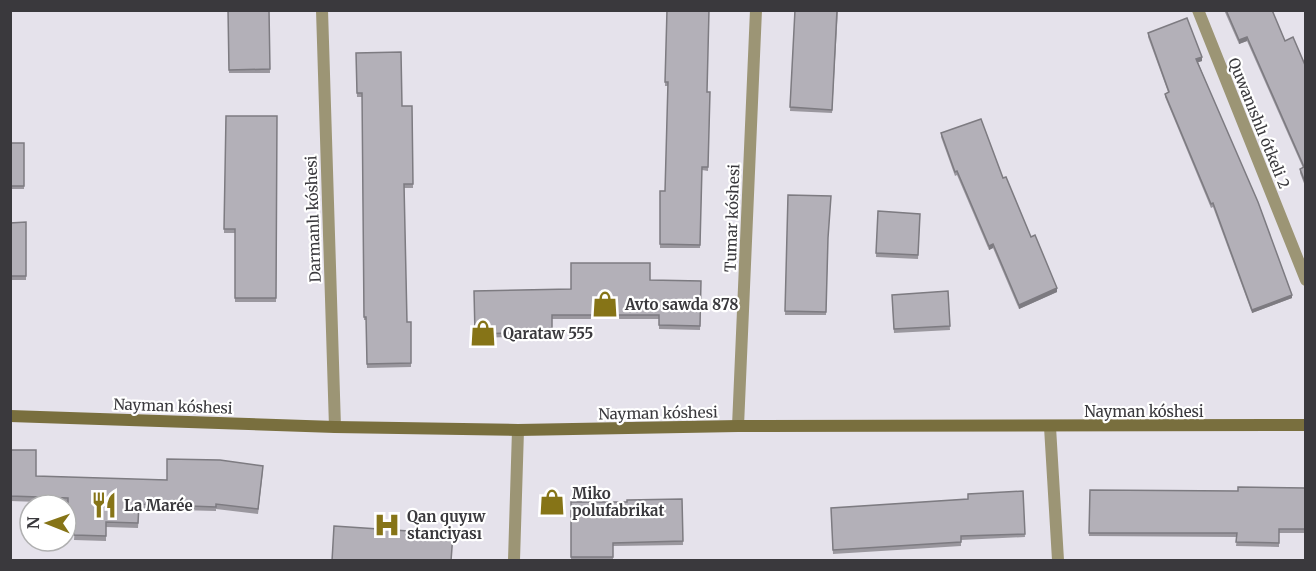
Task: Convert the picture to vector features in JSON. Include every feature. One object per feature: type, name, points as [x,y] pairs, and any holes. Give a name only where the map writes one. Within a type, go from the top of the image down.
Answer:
[{"type":"main road","name":"Nayman kóshesi","points":[[10,416],[335,427],[519,430],[738,426],[1305,426]]},
{"type":"street","name":"Darmanlı kóshesi","points":[[322,10],[335,427]]},
{"type":"street","name":"Tumar kóshesi","points":[[738,426],[756,10]]},
{"type":"street","name":"Quwanıshlı ótkeli 2","points":[[1198,10],[1305,280]]},
{"type":"street","points":[[1050,427],[1058,561]]},
{"type":"street","points":[[514,561],[519,430]]},
{"type":"building","points":[[228,10],[269,10],[270,69],[229,70]]},
{"type":"building","points":[[667,10],[709,10],[708,167],[702,167],[700,245],[660,244],[660,191],[665,191]]},
{"type":"building","points":[[795,10],[837,10],[832,110],[790,107]]},
{"type":"building","points":[[1226,10],[1272,10],[1285,41],[1293,37],[1305,65],[1305,182],[1300,169],[1304,167],[1247,37],[1239,40]]},
{"type":"building","points":[[1187,18],[1202,57],[1196,59],[1258,202],[1292,295],[1252,310],[1213,203],[1211,204],[1165,94],[1169,92],[1148,33]]},
{"type":"building","points":[[401,52],[402,106],[412,106],[413,184],[404,184],[407,322],[411,322],[411,363],[367,364],[366,317],[364,317],[362,93],[357,93],[356,53]]},
{"type":"building","points":[[226,116],[277,116],[276,298],[235,298],[235,229],[224,229]]},
{"type":"building","points":[[981,119],[1003,178],[1006,177],[1031,237],[1035,235],[1057,288],[1019,305],[993,244],[989,246],[957,171],[955,172],[941,133]]},
{"type":"building","points":[[10,143],[24,143],[24,186],[10,186]]},
{"type":"building","points":[[788,195],[831,196],[826,312],[785,311]]},
{"type":"building","points":[[878,211],[920,214],[918,255],[876,253]]},
{"type":"building","points":[[26,222],[26,276],[10,276],[10,223]]},
{"type":"building","points":[[571,263],[650,263],[650,280],[701,281],[700,326],[659,325],[659,315],[552,315],[552,332],[475,334],[474,291],[571,289]]},
{"type":"building","points":[[948,291],[950,326],[894,329],[892,295]]},
{"type":"building","points":[[10,450],[36,450],[36,476],[167,480],[167,459],[220,460],[263,466],[258,509],[216,504],[216,507],[139,504],[138,523],[106,522],[106,536],[78,535],[78,493],[18,493],[18,496],[10,496]]},
{"type":"building","points":[[1238,487],[1305,488],[1305,529],[1279,529],[1279,543],[1236,542],[1237,533],[1089,533],[1090,490],[1238,491]]},
{"type":"building","points":[[1023,491],[1025,534],[961,536],[961,542],[833,550],[831,508],[968,499],[968,494]]},
{"type":"building","points":[[682,499],[683,541],[613,543],[613,557],[571,557],[571,502]]},
{"type":"building","points":[[334,526],[453,534],[451,561],[332,561]]},
{"type":"place","name":"Avto sawda 878","points":[[605,304]]},
{"type":"place","name":"Qarataw 555","points":[[483,333]]},
{"type":"place","name":"Miko polufabrikat","points":[[552,502]]},
{"type":"place","name":"La Marée","points":[[104,505]]},
{"type":"place","name":"Qan quyıw stanciyası","points":[[387,525]]}]
